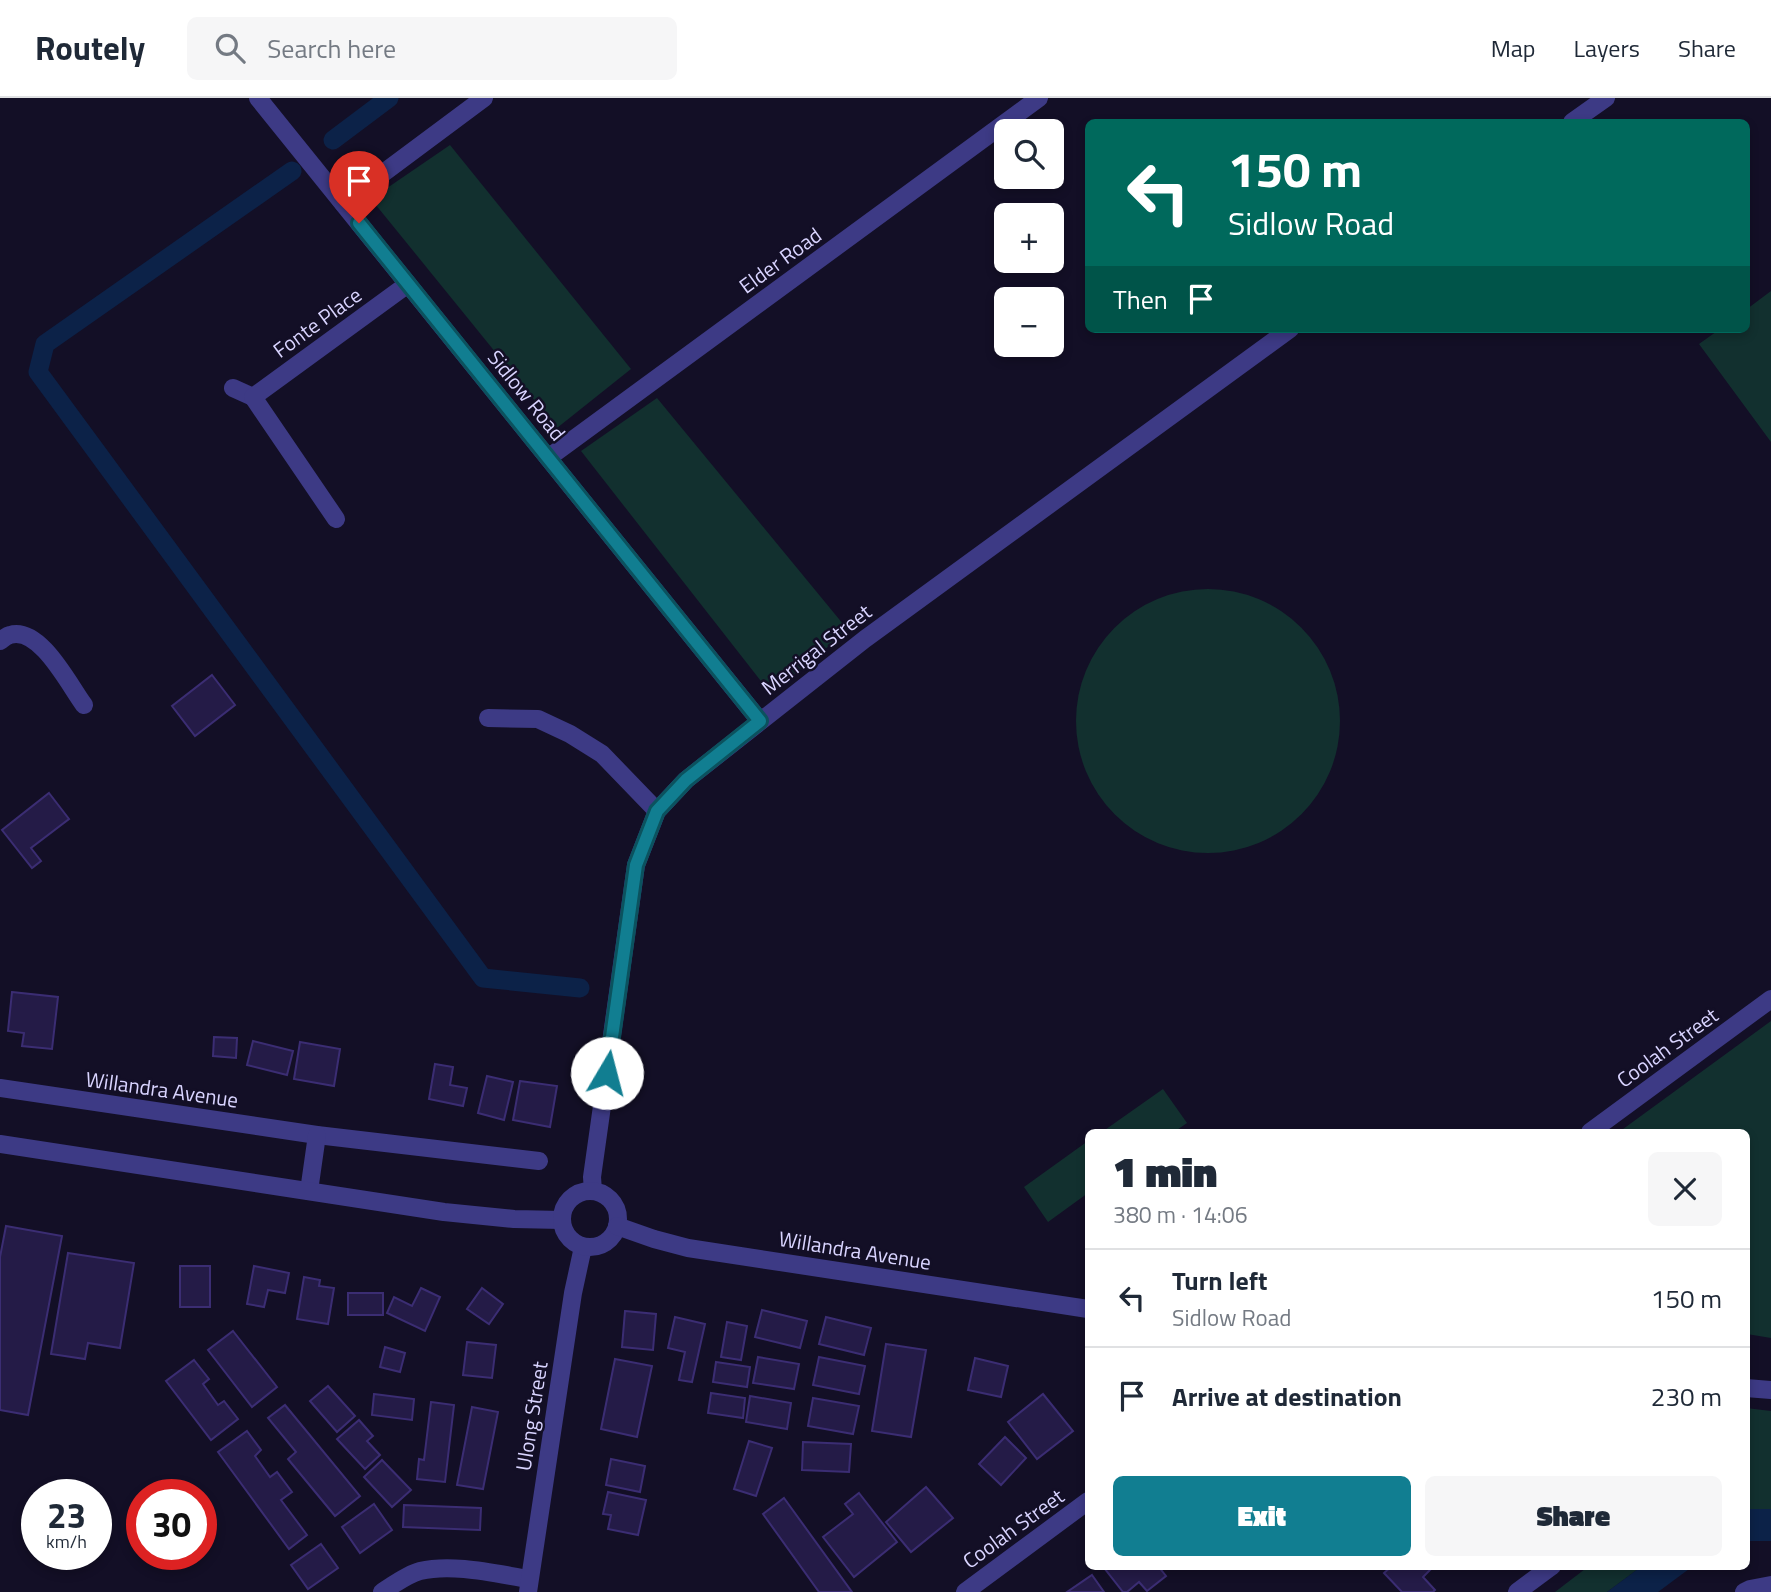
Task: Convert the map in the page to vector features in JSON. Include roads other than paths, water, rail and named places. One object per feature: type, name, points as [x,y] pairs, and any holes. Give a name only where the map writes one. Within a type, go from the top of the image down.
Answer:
[{"type":"street","name":"Sidlow Road","points":[[258,98],[760,721]]},
{"type":"street","points":[[343,203],[484,98]]},
{"type":"street","name":"Elder Road","points":[[548,458],[1039,98]]},
{"type":"street","points":[[1576,119],[1606,98]]},
{"type":"street","name":"Fonte Place","points":[[253,397],[408,284]]},
{"type":"street","name":"Merrigal Street","points":[[593,1191],[592,1177],[636,865],[657,811],[686,780],[876,631],[1285,333]]},
{"type":"street","points":[[233,388],[253,397],[336,519]]},
{"type":"street","points":[[0,641],[10,635],[24,635],[44,647],[83,705]]},
{"type":"street","points":[[488,718],[538,719],[570,734],[601,754],[657,811]]},
{"type":"street","name":"Coolah Street","points":[[1594,1129],[1771,999]]},
{"type":"street","name":"Willandra Avenue","points":[[0,1088],[317,1135],[539,1161]]},
{"type":"street","points":[[309,1191],[317,1135]]},
{"type":"street","points":[[0,1144],[479,1216],[562,1220]]},
{"type":"street","points":[[593,1191],[606,1196],[613,1203],[618,1216],[613,1236],[594,1247],[577,1245],[564,1232],[562,1220],[563,1210],[571,1199],[579,1193],[593,1191]]},
{"type":"street","name":"Willandra Avenue","points":[[617,1226],[688,1248],[1085,1309]]},
{"type":"street","name":"Ulong Street","points":[[529,1586],[573,1293],[583,1247]]},
{"type":"street","points":[[1750,1388],[1771,1390]]},
{"type":"street","name":"Coolah Street","points":[[965,1592],[1085,1503]]},
{"type":"street","points":[[382,1592],[418,1571],[434,1569],[461,1569],[529,1586]]},
{"type":"street","points":[[1517,1592],[1547,1570]]},
{"type":"street","points":[[1744,1592],[1771,1585]]},
{"type":"water","points":[[1750,1509],[1771,1509],[1771,1541],[1750,1541]]},
{"type":"water","points":[[1637,1570],[1688,1570],[1658,1592],[1607,1592]]},
{"type":"waterway","points":[[333,140],[389,98]]},
{"type":"waterway","points":[[292,171],[45,344],[38,372],[483,978],[580,988]]}]
